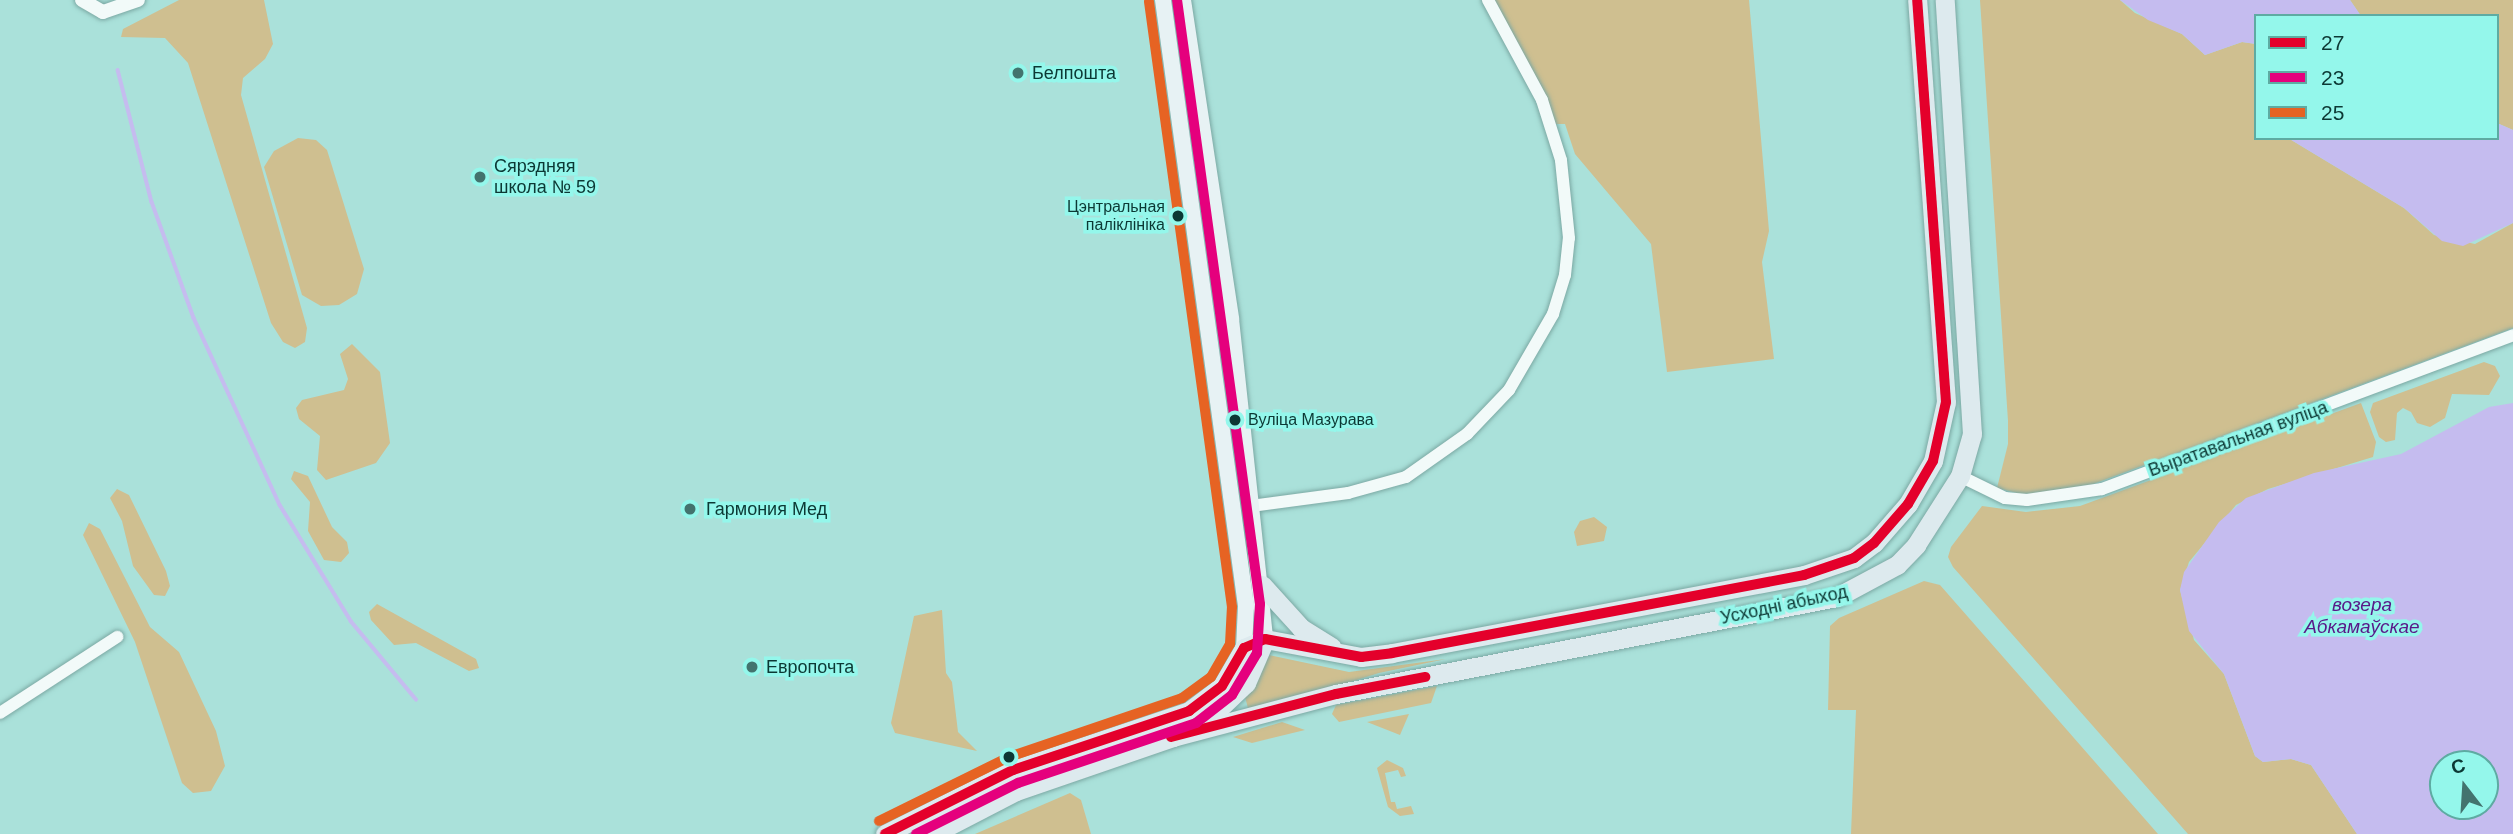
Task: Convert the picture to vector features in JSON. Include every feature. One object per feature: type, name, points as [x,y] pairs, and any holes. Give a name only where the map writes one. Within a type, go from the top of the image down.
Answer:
[{"type":"main road","points":[[885,834],[1013,770],[1189,711],[1222,686],[1244,648],[1246,606],[1163,0]]},
{"type":"main road","points":[[933,834],[1058,774],[1173,737],[1209,718],[1240,692],[1254,672],[1265,639],[1262,585],[1231,319],[1183,0]]},
{"type":"main road","name":"Усходні абыход","points":[[1265,639],[1348,655],[1392,653],[1832,567],[1874,543],[1908,504],[1933,461],[1945,402],[1917,0]]},
{"type":"main road","name":"Усходні абыход","points":[[1173,737],[1336,694],[1853,591],[1897,565],[1916,545],[1960,476],[1974,412],[1945,0]]},
{"type":"main road","points":[[1231,508],[1251,506]]},
{"type":"main road","points":[[1262,585],[1301,628],[1348,655]]},
{"type":"main road","points":[[1474,638],[1480,665]]},
{"type":"main road","points":[[1244,648],[1265,639]]},
{"type":"street","points":[[82,0],[103,12],[138,0]]},
{"type":"street","points":[[1251,506],[1348,493],[1406,477],[1467,434],[1493,407],[1524,369],[1553,314],[1569,245],[1562,160],[1545,107],[1488,0]]},
{"type":"street","name":"Выратавальная вуліца","points":[[1960,476],[2005,498],[2027,500],[2102,489],[2513,335]]},
{"type":"street","points":[[0,713],[117,637]]},
{"type":"shaded area","points":[[179,0],[264,0],[273,44],[265,59],[243,78],[241,95],[307,328],[305,342],[295,348],[283,342],[271,323],[188,63],[165,38],[121,37],[123,29]]},
{"type":"shaded area","points":[[1494,0],[1749,0],[1769,231],[1762,262],[1774,359],[1667,372],[1651,244],[1575,154],[1565,124],[1556,124]]},
{"type":"shaded area","points":[[1980,0],[2120,0],[2135,13],[2182,34],[2205,55],[2242,42],[2254,44],[2254,140],[2291,140],[2404,208],[2434,235],[2475,244],[2513,223],[2513,328],[2064,493],[2021,494],[1997,488],[2008,444]]},
{"type":"shaded area","points":[[2350,0],[2513,0],[2513,130],[2499,124],[2499,14],[2360,14]]},
{"type":"shaded area","points":[[298,138],[316,140],[327,150],[364,269],[357,294],[339,305],[321,306],[302,295],[264,167],[274,151]]},
{"type":"shaded area","points":[[352,344],[380,372],[390,443],[376,463],[326,480],[317,470],[320,436],[299,419],[296,408],[302,400],[344,390],[348,379],[340,354]]},
{"type":"shaded area","points":[[2484,362],[2495,366],[2500,376],[2489,395],[2452,394],[2445,418],[2430,427],[2417,423],[2411,412],[2403,408],[2397,413],[2395,440],[2386,442],[2379,437],[2370,412],[2373,403]]},
{"type":"shaded area","points":[[2361,403],[2376,442],[2373,457],[2268,489],[2236,505],[2189,562],[2180,590],[2194,640],[2224,674],[2255,756],[2263,762],[2291,759],[2311,765],[2357,834],[2188,834],[1953,567],[1948,557],[1951,547],[1982,506],[2026,512],[2080,506]]},
{"type":"shaded area","points":[[294,471],[308,476],[332,527],[347,542],[349,553],[341,562],[324,560],[308,531],[310,502],[291,479]]},
{"type":"shaded area","points":[[117,489],[129,495],[166,571],[170,586],[165,596],[154,595],[133,566],[122,521],[110,498]]},
{"type":"shaded area","points":[[1594,517],[1607,527],[1604,541],[1577,546],[1574,532],[1580,521]]},
{"type":"shaded area","points":[[89,523],[100,529],[150,627],[179,652],[216,731],[225,766],[211,791],[193,793],[182,783],[135,642],[83,535]]},
{"type":"shaded area","points":[[1924,581],[1940,585],[2158,834],[1851,834],[1856,710],[1828,710],[1830,626],[1839,618]]},
{"type":"shaded area","points":[[377,604],[476,659],[479,668],[469,671],[416,643],[394,645],[371,620],[369,612]]},
{"type":"shaded area","points":[[942,610],[946,673],[952,682],[958,732],[977,751],[895,733],[891,723],[914,616]]},
{"type":"shaded area","points":[[1269,655],[1349,672],[1446,659],[1379,673],[1261,710],[1248,708],[1245,697]]},
{"type":"shaded area","points":[[1437,686],[1431,703],[1339,722],[1332,714],[1336,705]]},
{"type":"shaded area","points":[[1409,714],[1400,735],[1367,722]]},
{"type":"shaded area","points":[[1282,722],[1305,730],[1252,743],[1233,737]]},
{"type":"shaded area","points":[[1387,760],[1403,768],[1406,776],[1401,777],[1398,770],[1385,773],[1391,802],[1395,802],[1397,809],[1411,806],[1414,814],[1400,816],[1388,807],[1377,768]]},
{"type":"shaded area","points":[[1070,793],[1081,800],[1091,834],[975,834]]},
{"type":"water","points":[[2120,0],[2350,0],[2360,14],[2254,14],[2254,44],[2242,42],[2205,55],[2182,34],[2148,20]]},
{"type":"water","points":[[2499,124],[2513,130],[2513,223],[2463,246],[2442,241],[2404,208],[2291,140],[2499,140]]},
{"type":"water","name":"возера Абкамаўскае","points":[[2513,403],[2513,834],[2357,834],[2311,765],[2291,759],[2263,762],[2255,756],[2224,674],[2189,631],[2180,590],[2184,572],[2219,522],[2246,498],[2314,473],[2401,454],[2489,407]]},
{"type":"waterway","points":[[118,70],[152,202],[194,318],[280,505],[351,621],[416,699]]},
{"type":"transit line","name":"23","points":[[916,834],[1018,783],[1196,723],[1232,695],[1257,653],[1260,604],[1177,0]]},
{"type":"transit line","name":"27","points":[[885,834],[1013,770],[1189,711],[1222,686],[1244,648],[1265,639],[1361,657],[1392,653],[1804,575],[1854,558],[1874,543],[1908,504],[1933,461],[1946,402],[1917,0]]},
{"type":"transit line","name":"25","points":[[879,821],[1009,757],[1182,698],[1211,677],[1230,644],[1232,607],[1149,2]]},
{"type":"transit line","name":"27","points":[[1171,737],[1336,694],[1425,677]]},
{"type":"place","name":"Белпошта","points":[[1018,73]]},
{"type":"place","name":"Сярэдняя школа № 59","points":[[480,177]]},
{"type":"place","name":"Цэнтральная паліклініка","points":[[1178,216]]},
{"type":"place","name":"Вуліца Мазурава","points":[[1235,420]]},
{"type":"place","name":"Гармония Мед","points":[[690,509]]},
{"type":"place","name":"Европочта","points":[[752,667]]}]
